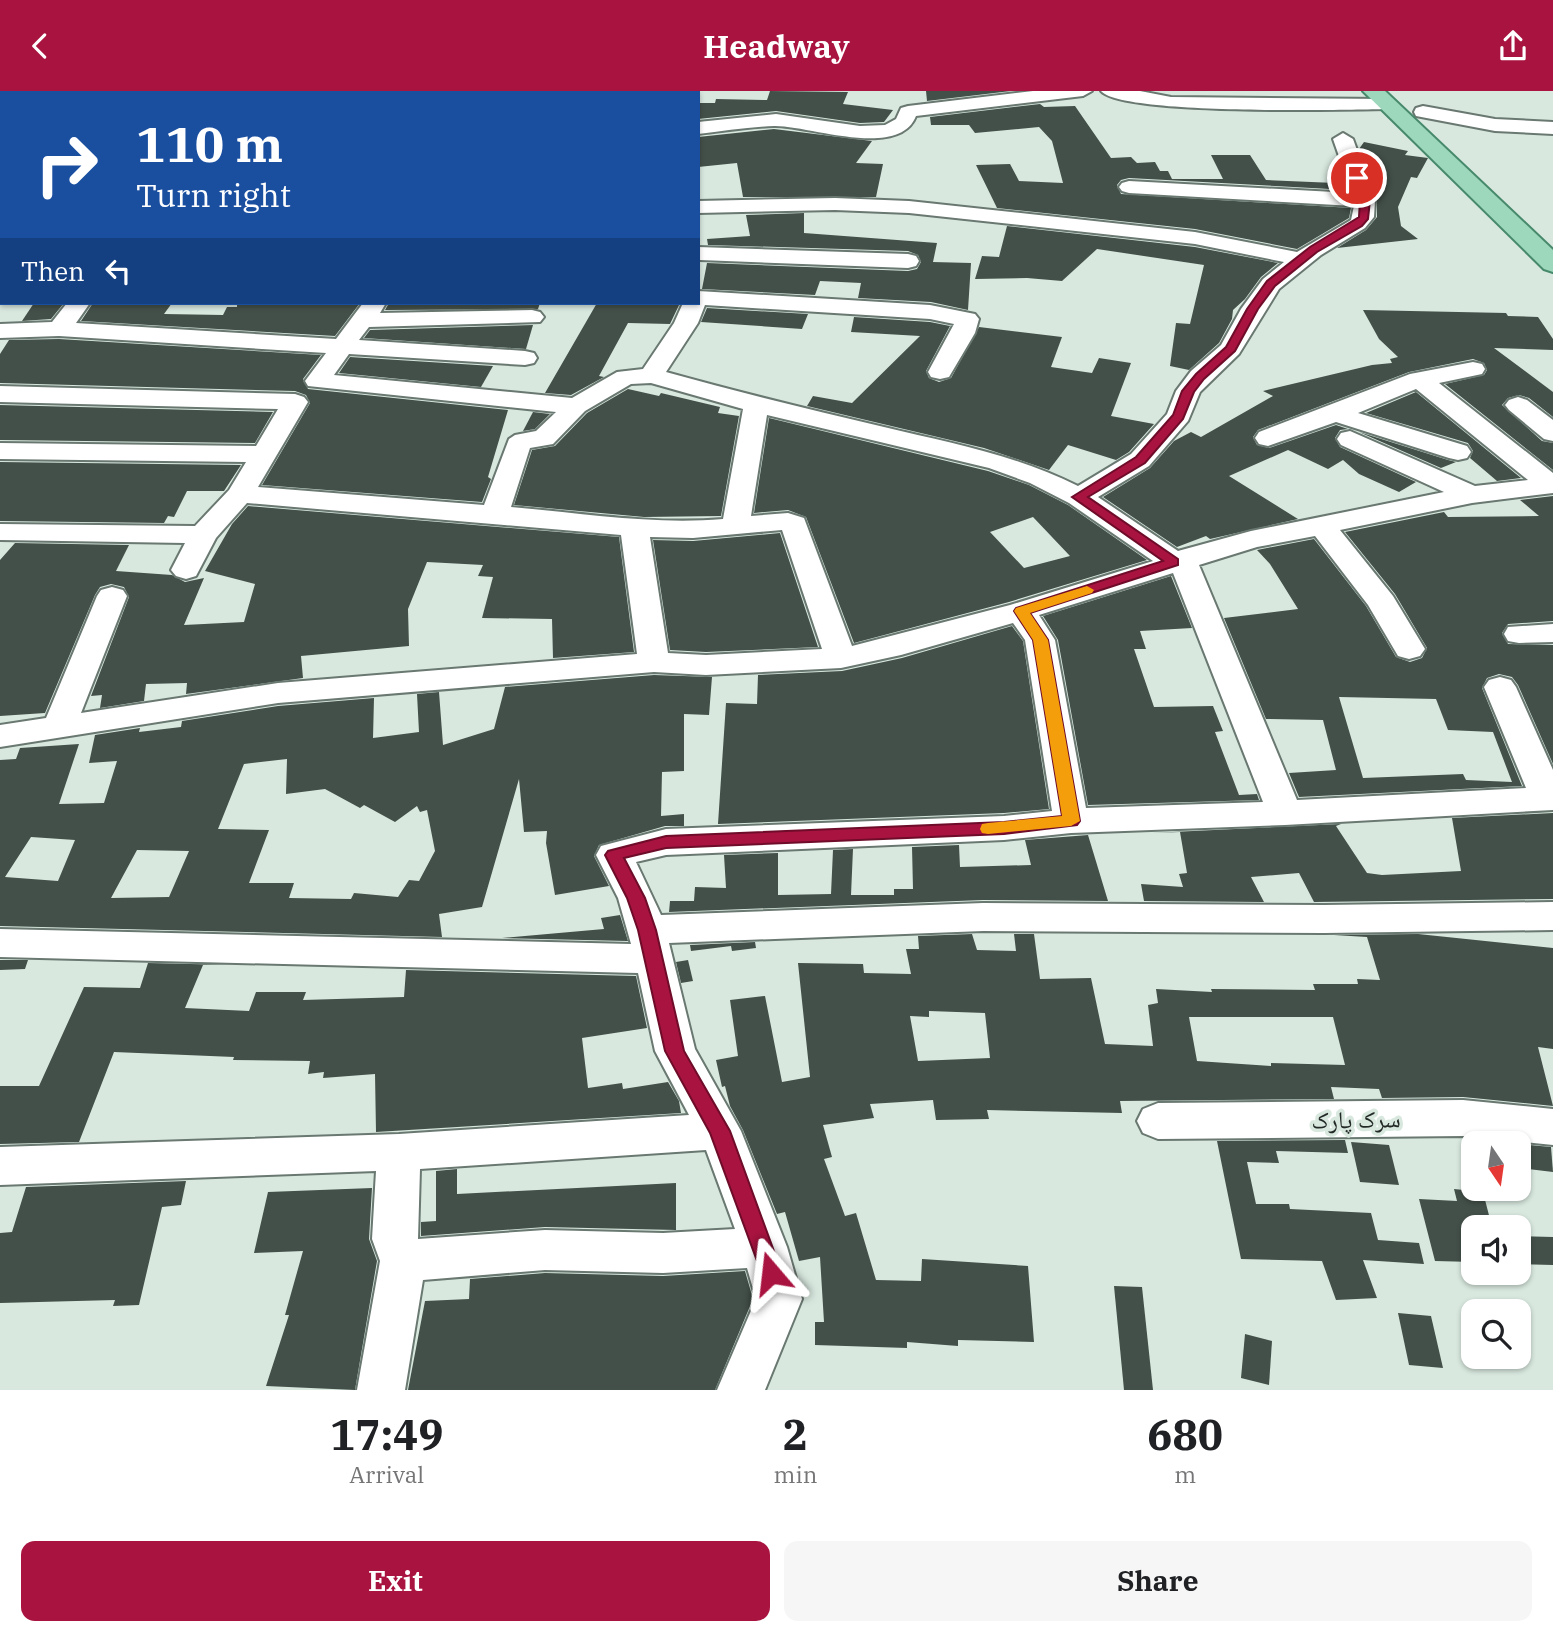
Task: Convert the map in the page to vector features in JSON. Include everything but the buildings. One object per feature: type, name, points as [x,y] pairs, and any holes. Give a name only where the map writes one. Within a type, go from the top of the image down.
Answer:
[{"type":"main road","points":[[1386,95],[1423,112],[1553,238]]},
{"type":"main road","points":[[1386,95],[1553,264]]},
{"type":"street","points":[[700,128],[776,120],[860,132],[889,131],[904,122],[908,112],[926,108],[1083,91]]},
{"type":"street","points":[[1110,91],[1171,102],[1319,105],[1386,95]]},
{"type":"street","points":[[700,112],[715,112],[730,123]]},
{"type":"street","points":[[1423,112],[1495,125],[1553,128]]},
{"type":"street","points":[[1079,497],[1140,460],[1179,416],[1188,391],[1200,376],[1231,349],[1253,309],[1271,284],[1301,259],[1358,224],[1364,217],[1365,200],[1343,139]]},
{"type":"street","points":[[1129,187],[1365,200]]},
{"type":"street","points":[[700,207],[835,204],[909,207],[1195,238],[1301,259]]},
{"type":"street","points":[[700,257],[908,261]]},
{"type":"street","points":[[700,298],[930,312],[967,319],[963,333],[940,372]]},
{"type":"street","points":[[59,329],[77,305]]},
{"type":"street","points":[[652,376],[655,365],[667,348],[679,338],[693,305]]},
{"type":"street","points":[[532,317],[369,311],[317,381],[576,406]]},
{"type":"street","points":[[0,331],[59,329],[525,358]]},
{"type":"street","points":[[1268,438],[1419,379],[1473,369]]},
{"type":"street","points":[[494,515],[514,464],[518,445],[524,441],[544,438],[576,406],[626,377],[652,376],[756,405],[998,462],[1040,477],[1079,497],[1178,560],[1285,813]]},
{"type":"street","points":[[1419,379],[1552,485]]},
{"type":"street","points":[[0,394],[295,402],[240,494],[203,535],[186,570]]},
{"type":"street","points":[[736,525],[756,405]]},
{"type":"street","points":[[1518,405],[1553,433]]},
{"type":"street","points":[[1335,414],[1458,452]]},
{"type":"street","points":[[1350,439],[1472,495]]},
{"type":"street","points":[[0,451],[264,454]]},
{"type":"street","points":[[0,736],[278,693],[654,662],[706,665],[841,658],[890,648],[1021,611],[1178,560],[1251,540],[1472,495],[1552,485]]},
{"type":"street","points":[[240,494],[634,529],[692,530],[788,521],[794,524],[841,658]]},
{"type":"street","points":[[1321,524],[1382,602],[1409,649]]},
{"type":"street","points":[[634,529],[654,662]]},
{"type":"street","points":[[0,532],[203,535]]},
{"type":"street","points":[[59,727],[111,596]]},
{"type":"street","points":[[1021,611],[1040,640],[1071,821]]},
{"type":"street","points":[[1519,634],[1553,633]]},
{"type":"street","points":[[741,1390],[779,1299],[764,1247],[720,1131],[675,1051],[651,945],[636,898],[614,855],[666,842],[1004,828],[1071,821],[1285,813],[1551,798],[1500,687]]},
{"type":"street","points":[[0,943],[651,945],[983,917],[1324,919],[1553,916]]},
{"type":"street","name":"سرک پارک","points":[[1158,1121],[1463,1118],[1553,1127]]},
{"type":"street","points":[[0,1166],[399,1152],[720,1131]]},
{"type":"street","points":[[381,1390],[403,1261],[395,1239],[399,1152]]},
{"type":"street","points":[[403,1261],[545,1250],[663,1253],[764,1247]]},
{"type":"slow traffic","points":[[988,829],[1071,821],[1040,640],[1021,611],[1087,590]]},
{"type":"route","points":[[771,1273],[764,1247],[720,1131],[675,1051],[647,930],[636,898],[614,855],[666,842],[1004,828],[1071,821],[1040,640],[1021,611],[1174,562],[1079,497],[1140,460],[1179,416],[1188,391],[1200,376],[1231,349],[1253,309],[1271,284],[1313,250],[1358,224],[1364,217],[1365,200],[1357,178]]}]
